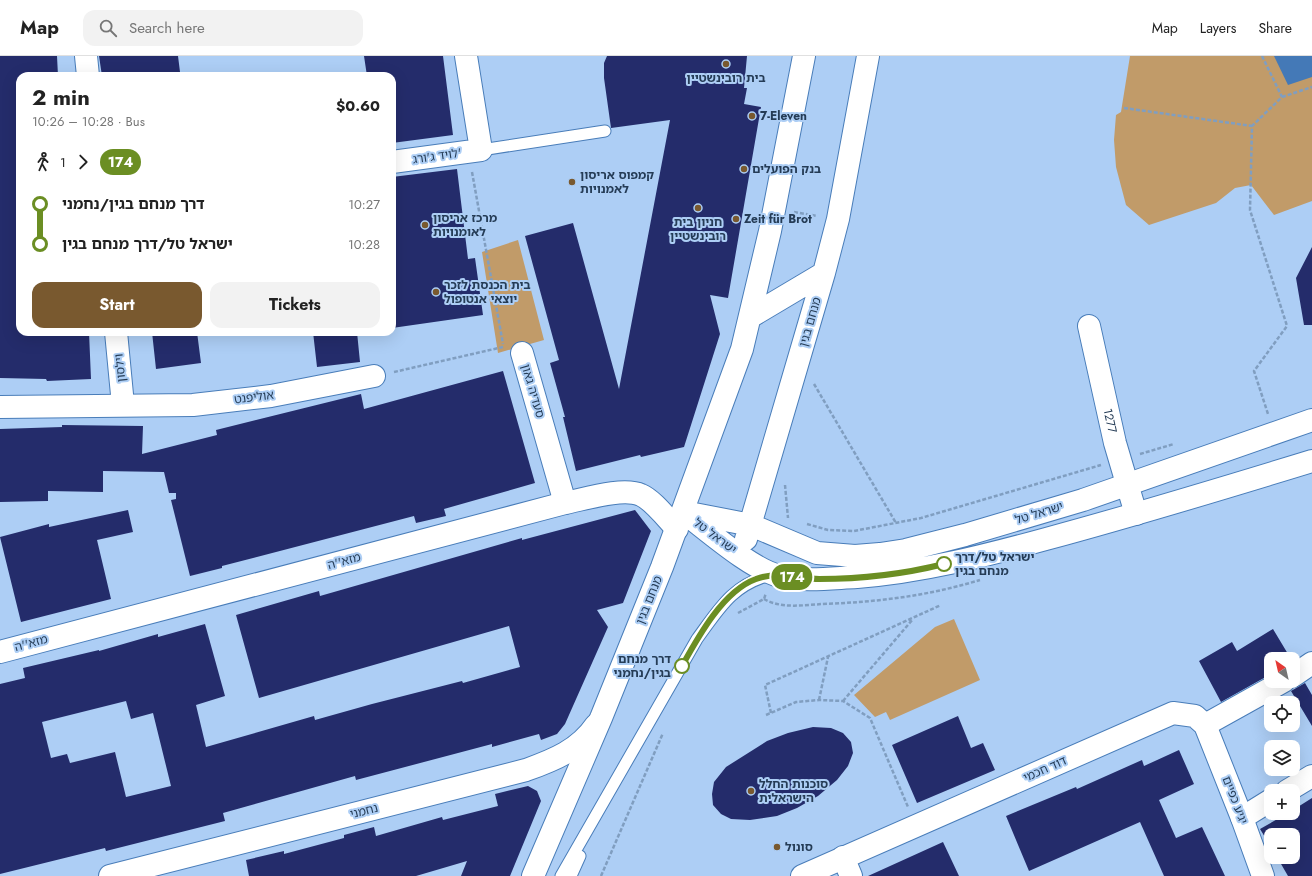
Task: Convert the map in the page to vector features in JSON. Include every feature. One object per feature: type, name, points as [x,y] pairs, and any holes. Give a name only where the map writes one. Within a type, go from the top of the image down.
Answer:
[{"type":"street","points":[[86,56],[88,72]]},
{"type":"street","points":[[466,56],[481,150]]},
{"type":"street","name":"מנחם בגין","points":[[533,876],[601,718],[680,520],[742,349],[774,209],[804,56]]},
{"type":"street","name":"מנחם בגין","points":[[740,554],[751,525],[824,274],[838,219],[868,56]]},
{"type":"street","name":"לויד ג'ורג'","points":[[396,161],[481,150]]},
{"type":"street","name":"מנחם בגין","points":[[750,317],[824,274]]},
{"type":"street","name":"1277","points":[[1089,326],[1115,443],[1136,514]]},
{"type":"street","name":"וילסון","points":[[116,336],[123,405]]},
{"type":"street","name":"סעדיה גאון","points":[[513,350],[565,503]]},
{"type":"street","name":"אוליפנט","points":[[0,407],[193,405],[271,396],[374,376]]},
{"type":"street","name":"ישראל טל","points":[[680,520],[751,525],[817,553],[837,556],[862,556],[906,550],[965,536],[1128,485],[1270,418],[1312,420]]},
{"type":"street","name":"ישראל טל","points":[[680,520],[773,574],[782,577],[832,578],[879,575],[931,567],[1012,548],[1136,514],[1312,461]]},
{"type":"street","name":"מזא''ה","points":[[0,652],[565,503],[622,492],[642,495],[657,508],[680,520]]},
{"type":"street","points":[[1300,671],[1312,663]]},
{"type":"street","points":[[1205,725],[1271,688]]},
{"type":"street","name":"דוד חכמי","points":[[802,876],[847,867],[916,825],[1173,713],[1195,716],[1205,725]]},
{"type":"street","name":"נחמני","points":[[110,876],[526,770],[548,762],[573,750],[588,736],[601,718]]},
{"type":"street","name":"יגיע כפיים","points":[[1205,725],[1263,876]]},
{"type":"street","points":[[1299,784],[1312,776]]},
{"type":"street","points":[[1242,818],[1264,804]]},
{"type":"lane","points":[[481,150],[605,130]]},
{"type":"lane","points":[[562,876],[697,639],[715,615],[741,587],[756,579],[773,574]]},
{"type":"lane","points":[[571,876],[599,810]]},
{"type":"path","points":[[1262,56],[1282,97]]},
{"type":"path","points":[[1270,418],[1254,371],[1286,326],[1250,210],[1252,126],[1282,97],[1312,87]]},
{"type":"path","points":[[1124,108],[1252,126]]},
{"type":"path","points":[[374,376],[513,350],[472,169],[481,150]]},
{"type":"path","points":[[774,209],[838,219]]},
{"type":"path","points":[[812,381],[896,523]]},
{"type":"path","points":[[801,522],[841,531],[896,523],[950,511],[1179,442]]},
{"type":"path","points":[[788,518],[794,520]]},
{"type":"path","points":[[733,618],[764,599],[773,574]]},
{"type":"path","points":[[771,713],[765,685],[941,605]]},
{"type":"path","points":[[843,701],[914,618]]},
{"type":"path","points":[[820,700],[828,657]]},
{"type":"path","points":[[766,715],[796,702],[820,700],[843,701],[870,718],[916,825]]},
{"type":"path","points":[[601,876],[665,730]]},
{"type":"shaded area","points":[[1130,56],[1312,56],[1312,201],[1274,215],[1251,185],[1235,188],[1216,203],[1149,225],[1126,205],[1116,167],[1114,140],[1116,115],[1121,112]]},
{"type":"shaded area","points":[[518,240],[544,340],[498,353],[482,252]]},
{"type":"shaded area","points":[[954,619],[980,680],[890,720],[886,712],[875,717],[854,695],[935,627]]},
{"type":"water","points":[[1274,56],[1312,56],[1312,77],[1288,85]]},
{"type":"building","points":[[0,56],[57,56],[58,72],[16,72],[16,336],[89,336],[91,379],[47,381],[46,379],[0,378]]},
{"type":"building","points":[[99,56],[178,56],[180,72],[101,72]]},
{"type":"building","points":[[364,56],[443,56],[453,135],[396,142],[396,72],[366,72]]},
{"type":"building","points":[[607,56],[747,56],[744,88],[747,88],[744,104],[761,107],[728,298],[710,295],[720,334],[684,447],[641,457],[640,455],[576,471],[563,417],[565,417],[550,363],[559,360],[525,236],[573,223],[619,389],[670,120],[611,128],[604,78],[604,63]]},
{"type":"building","points":[[457,169],[468,259],[475,258],[483,315],[396,327],[396,177]]},
{"type":"building","points":[[1312,247],[1312,325],[1304,325],[1296,278]]},
{"type":"building","points":[[152,336],[198,336],[201,363],[156,369]]},
{"type":"building","points":[[313,336],[357,336],[360,362],[317,367]]},
{"type":"building","points":[[503,371],[535,483],[444,509],[446,516],[416,523],[414,516],[222,566],[222,568],[190,576],[171,500],[176,499],[176,493],[169,493],[164,472],[103,471],[103,492],[48,491],[48,501],[0,502],[0,429],[62,427],[62,425],[143,426],[142,454],[217,435],[216,430],[361,394],[364,409]]},
{"type":"building","points":[[128,510],[133,532],[97,540],[111,599],[21,622],[0,537],[49,524],[49,527]]},
{"type":"building","points":[[635,510],[651,531],[623,603],[597,610],[608,627],[565,724],[557,734],[541,740],[539,734],[492,747],[492,744],[356,780],[355,776],[223,813],[225,821],[106,851],[105,848],[0,874],[0,684],[25,678],[23,668],[99,651],[158,634],[158,637],[205,624],[225,696],[196,705],[206,747],[314,716],[315,720],[462,681],[463,683],[520,667],[509,626],[259,698],[236,615],[319,591],[320,596],[522,538],[522,540]],"holes":[[[126,701],[131,719],[153,713],[171,786],[126,797],[115,752],[70,763],[67,754],[51,758],[42,722]]]},
{"type":"building","points":[[1273,629],[1287,652],[1264,652],[1264,678],[1221,702],[1199,661],[1232,642],[1237,651]]},
{"type":"building","points":[[1305,683],[1312,695],[1312,726],[1300,706],[1300,696],[1294,696],[1291,691],[1300,688],[1300,686]]},
{"type":"building","points":[[958,716],[971,748],[983,743],[995,770],[917,803],[892,745]]},
{"type":"building","points":[[813,727],[831,728],[843,733],[851,742],[853,753],[848,766],[837,780],[818,796],[797,808],[777,816],[750,820],[731,819],[721,814],[713,805],[712,794],[714,782],[726,767],[767,741],[788,733]]},
{"type":"building","points":[[1179,750],[1194,784],[1159,800],[1176,838],[1202,827],[1225,876],[1164,876],[1140,822],[1029,871],[1006,816],[1076,787],[1077,789],[1142,760],[1144,766]]},
{"type":"building","points":[[528,786],[537,791],[541,801],[510,876],[461,876],[467,861],[416,876],[249,876],[246,860],[284,851],[284,854],[344,838],[344,835],[374,827],[376,836],[442,817],[443,820],[498,806],[495,794]]},
{"type":"building","points":[[1312,798],[1312,876],[1288,876],[1281,864],[1300,864],[1300,828],[1264,828],[1264,836],[1260,829],[1276,820],[1300,820],[1300,806]]},
{"type":"building","points":[[943,842],[959,876],[868,876]]},
{"type":"bus line","name":"174","points":[[682,666],[697,639],[729,598],[741,587],[756,579],[773,574],[782,577],[820,579],[845,578],[879,575],[944,564]]},
{"type":"place","name":"בית רובינשטיין","points":[[726,64]]},
{"type":"place","name":"7-Eleven","points":[[752,116]]},
{"type":"place","name":"בנק הפועלים","points":[[744,169]]},
{"type":"place","name":"קמפוס אריסון לאמנויות","points":[[572,182]]},
{"type":"place","name":"חניון בית רובינשטיין","points":[[698,208]]},
{"type":"place","name":"Zeit für Brot","points":[[736,219]]},
{"type":"place","name":"מרכז אריסון לאומנויות","points":[[425,225]]},
{"type":"place","name":"בית הכנסת לזכר יוצאי אנטופול","points":[[436,292]]},
{"type":"place","name":"ישראל טל/דרך מנחם בגין","points":[[944,564]]},
{"type":"place","name":"דרך מנחם בגין/נחמני","points":[[682,666]]},
{"type":"place","name":"סוכנות החלל הישראלית","points":[[751,791]]},
{"type":"place","name":"סונול","points":[[777,847]]}]
